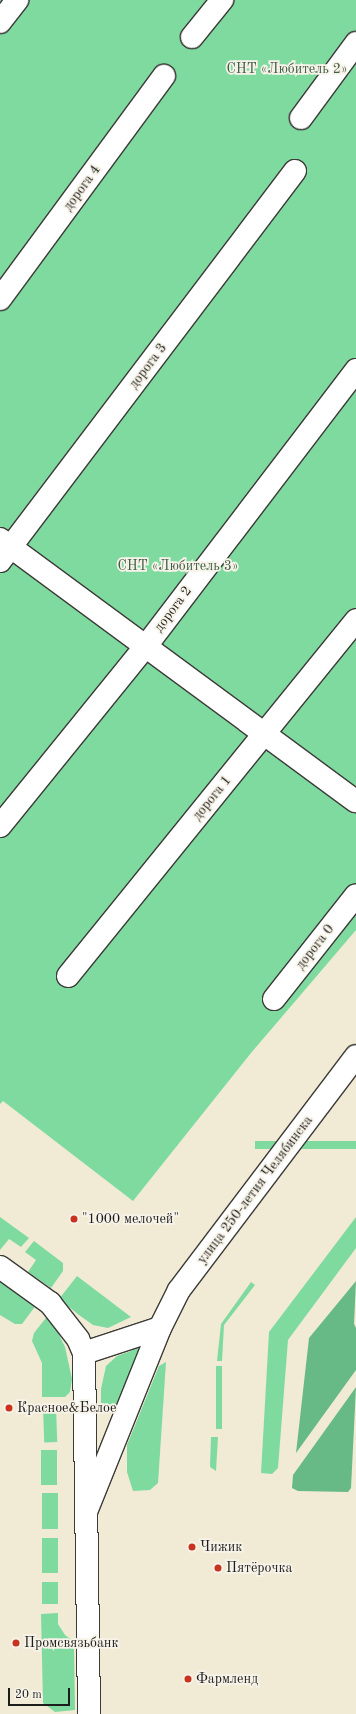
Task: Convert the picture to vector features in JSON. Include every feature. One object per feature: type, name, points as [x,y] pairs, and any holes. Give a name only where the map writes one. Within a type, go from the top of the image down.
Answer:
[{"type":"street","points":[[0,22],[17,0]]},
{"type":"street","points":[[192,37],[222,0]]},
{"type":"street","points":[[301,118],[356,43]]},
{"type":"street","name":"дорога 4","points":[[0,299],[164,76]]},
{"type":"street","name":"дорога 3","points":[[4,549],[295,171]]},
{"type":"street","name":"дорога 2","points":[[0,826],[146,646],[356,370]]},
{"type":"street","points":[[4,549],[146,646],[356,801]]},
{"type":"street","name":"дорога 1","points":[[68,976],[356,620]]},
{"type":"street","name":"дорога 0","points":[[274,999],[356,895]]},
{"type":"street","name":"улица 250-летия Челябинска","points":[[86,1512],[160,1328],[179,1290],[356,1056]]},
{"type":"street","points":[[0,1267],[50,1303],[78,1339],[84,1353],[160,1328]]},
{"type":"street","name":"улица 250-летия Челябинска","points":[[84,1353],[89,1714]]},
{"type":"green space","name":"СНТ «Любитель 3»","points":[[0,0],[356,0],[356,930],[251,1053],[133,1201],[3,1101],[0,1104]]},
{"type":"green space","points":[[255,1141],[356,1141],[356,1149],[255,1149]]},
{"type":"green space","points":[[0,1217],[29,1238],[21,1247],[9,1239],[0,1250]]},
{"type":"green space","points":[[356,1217],[356,1248],[288,1340],[278,1468],[272,1474],[261,1473],[269,1332]]},
{"type":"green space","points":[[34,1241],[63,1263],[63,1271],[51,1288],[28,1272],[36,1260],[25,1252]]},
{"type":"green space","points":[[77,1276],[131,1317],[108,1328],[93,1325],[79,1315],[59,1299]]},
{"type":"green space","points":[[0,1277],[37,1304],[22,1324],[15,1324],[0,1315]]},
{"type":"green space","points":[[356,1281],[354,1324],[356,1328],[356,1370],[296,1453],[309,1338]]},
{"type":"green space","points":[[251,1282],[255,1285],[224,1325],[222,1361],[217,1361],[221,1324]]},
{"type":"green space","points":[[49,1314],[65,1347],[72,1379],[70,1392],[65,1397],[42,1397],[42,1363],[32,1341],[34,1333]]},
{"type":"green space","points":[[149,1338],[116,1409],[106,1411],[101,1406],[101,1389],[106,1366],[117,1356],[131,1351]]},
{"type":"green space","points":[[166,1362],[158,1483],[150,1490],[133,1491],[127,1472],[127,1445],[159,1366]]},
{"type":"green space","points":[[216,1366],[222,1366],[222,1429],[216,1429]]},
{"type":"green space","points":[[356,1387],[351,1488],[348,1492],[298,1491],[292,1488],[293,1475]]},
{"type":"green space","points":[[43,1407],[56,1407],[57,1442],[44,1442]]},
{"type":"green space","points":[[211,1437],[218,1437],[216,1471],[210,1467]]},
{"type":"green space","points":[[41,1450],[57,1450],[57,1485],[41,1485]]},
{"type":"green space","points":[[42,1493],[58,1493],[58,1529],[42,1529]]},
{"type":"green space","points":[[42,1538],[58,1538],[58,1573],[42,1573]]},
{"type":"green space","points":[[42,1582],[58,1582],[58,1604],[42,1604]]},
{"type":"green space","points":[[58,1613],[58,1624],[65,1635],[74,1642],[75,1710],[55,1712],[43,1703],[41,1614]]},
{"type":"place","name":"\"1000 мелочей\"","points":[[74,1219]]},
{"type":"place","name":"Красное&Белое","points":[[9,1408]]},
{"type":"place","name":"Чижик","points":[[192,1547]]},
{"type":"place","name":"Пятёрочка","points":[[218,1568]]},
{"type":"place","name":"Промсвязьбанк","points":[[16,1643]]},
{"type":"place","name":"Фармленд","points":[[188,1679]]},
{"type":"park label","name":"СНТ «Любитель 2»","points":[[287,69]]}]
